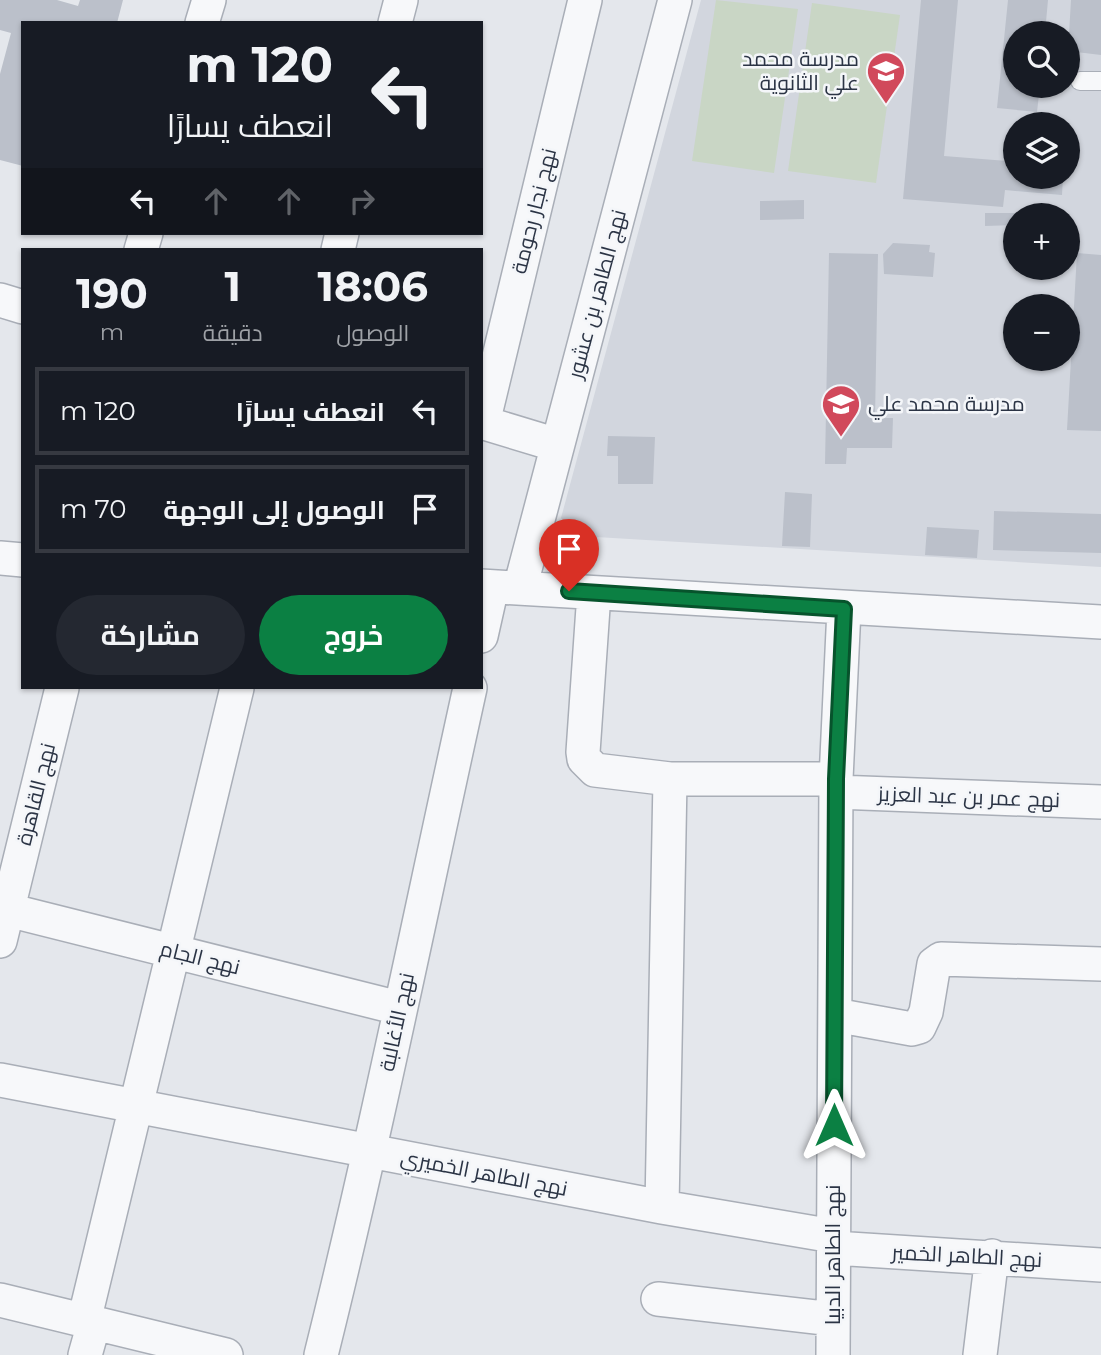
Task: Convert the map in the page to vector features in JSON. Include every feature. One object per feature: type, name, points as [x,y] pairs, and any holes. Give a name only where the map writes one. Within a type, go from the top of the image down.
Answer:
[{"type":"street","points":[[203,21],[209,0]]},
{"type":"street","points":[[396,21],[401,0]]},
{"type":"street","name":"نهج نجار رحومة","points":[[483,419],[585,0]]},
{"type":"street","name":"نهج الطاهر بن عشور","points":[[498,587],[557,446],[675,0]]},
{"type":"street","points":[[0,300],[21,306]]},
{"type":"street","points":[[483,423],[557,446]]},
{"type":"street","points":[[0,558],[21,560]]},
{"type":"street","points":[[483,630],[498,587],[1101,622]]},
{"type":"street","name":"نهج عمر بن عبد العزيز","points":[[594,593],[584,759],[595,770],[670,779],[836,785],[1101,802]]},
{"type":"street","name":"نهج الطاهر الدبيا","points":[[833,1355],[836,785],[844,609]]},
{"type":"street","name":"نهج القاهرة","points":[[3,919],[62,689]]},
{"type":"street","points":[[85,1355],[89,1322],[136,1107],[237,689]]},
{"type":"street","name":"نهج الأغالبة","points":[[321,1355],[371,1152],[399,1008],[470,689]]},
{"type":"street","points":[[662,1207],[670,779]]},
{"type":"street","name":"نهج الجام","points":[[3,919],[173,952],[399,1008]]},
{"type":"street","points":[[835,1015],[912,1029],[919,1027],[926,1012],[934,964],[941,959],[1101,964]]},
{"type":"street","name":"نهج الطاهر الخميري","points":[[0,1080],[833,1242]]},
{"type":"street","name":"نهج الطاهر الخمير","points":[[833,1242],[1101,1265]]},
{"type":"street","points":[[980,1355],[992,1256]]},
{"type":"street","points":[[658,1299],[833,1319]]},
{"type":"street","points":[[0,1300],[226,1355]]},
{"type":"lane","points":[[1080,81],[1101,81]]},
{"type":"shaded area","name":"مدرسة محمد علي","points":[[701,0],[1101,0],[1101,567],[579,536],[561,518]]},
{"type":"green space","points":[[716,0],[798,9],[774,173],[692,161]]},
{"type":"green space","points":[[812,3],[900,15],[876,183],[788,171]]},
{"type":"building","points":[[0,0],[57,0],[78,6],[80,0],[123,0],[118,21],[21,21],[21,165],[0,160],[0,74],[11,33],[0,30]]},
{"type":"building","points":[[921,0],[958,0],[944,156],[1003,161],[1003,189],[1062,189],[1062,195],[1005,190],[1003,207],[903,199]]},
{"type":"building","points":[[1008,0],[1048,0],[1046,21],[1006,21]]},
{"type":"building","points":[[1071,0],[1101,0],[1101,55],[1080,52],[1080,21],[1070,21]]},
{"type":"building","points":[[1003,49],[1003,98],[1039,98],[1037,112],[997,108]]},
{"type":"building","points":[[804,200],[804,219],[760,220],[760,201]]},
{"type":"building","points":[[985,213],[1003,213],[1003,225],[985,226]]},
{"type":"building","points":[[893,243],[930,245],[929,252],[935,253],[933,277],[884,274],[883,254]]},
{"type":"building","points":[[829,253],[878,254],[875,418],[893,418],[892,448],[847,448],[846,464],[825,464]]},
{"type":"building","points":[[1080,253],[1101,255],[1101,431],[1067,430],[1070,371],[1080,371],[1080,294],[1075,294],[1075,280],[1080,280]]},
{"type":"building","points":[[608,436],[655,437],[653,484],[618,484],[618,456],[607,456]]},
{"type":"building","points":[[785,492],[812,494],[810,547],[782,546]]},
{"type":"building","points":[[994,511],[1101,514],[1101,553],[993,550]]},
{"type":"building","points":[[927,527],[979,530],[977,558],[925,555]]},
{"type":"place","name":"مدرسة محمد علي الثانوية","points":[[886,105]]},
{"type":"place","name":"مدرسة محمد علي","points":[[841,438]]},
{"type":"route","points":[[569,591],[844,609],[836,779],[834,1125]]}]
